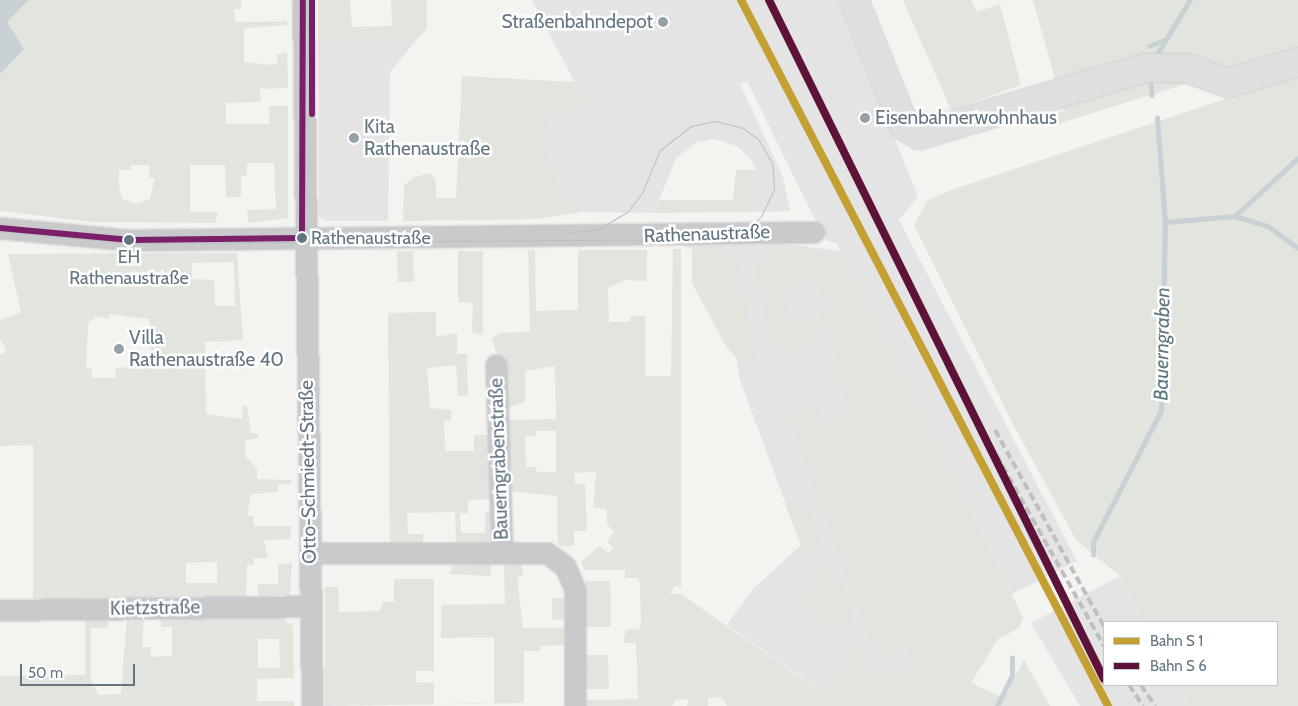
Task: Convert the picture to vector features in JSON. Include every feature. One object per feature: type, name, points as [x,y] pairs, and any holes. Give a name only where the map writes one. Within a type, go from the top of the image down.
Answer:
[{"type":"main road","points":[[854,0],[905,127],[919,135],[942,131],[1152,68],[1204,72],[1228,83],[1298,62]]},
{"type":"street","name":"Otto-Schmiedt-Straße","points":[[303,0],[302,238],[312,706]]},
{"type":"street","name":"Rathenaustraße","points":[[0,228],[130,240],[814,232]]},
{"type":"street","name":"Bauerngrabenstraße","points":[[496,365],[502,553]]},
{"type":"street","name":"Bauerngrabenstraße","points":[[310,553],[547,553],[565,566],[575,590],[575,706]]},
{"type":"street","name":"Kietzstraße","points":[[0,610],[311,606]]},
{"type":"shaded area","points":[[0,0],[241,0],[241,9],[234,9],[235,22],[287,21],[287,25],[244,28],[244,62],[272,65],[277,63],[277,54],[287,53],[288,88],[260,89],[261,102],[226,103],[226,124],[269,124],[269,106],[288,106],[288,218],[248,223],[247,210],[276,209],[274,163],[247,163],[247,175],[241,176],[241,197],[226,197],[225,165],[190,165],[190,212],[218,212],[215,223],[93,222],[0,211]],"holes":[[[131,165],[149,165],[150,178],[155,178],[150,199],[137,204],[122,199],[119,187],[119,170],[131,170]]]},
{"type":"shaded area","points":[[0,0],[28,0],[7,22],[24,49],[0,74]]},
{"type":"shaded area","points":[[318,0],[350,0],[352,27],[392,26],[391,0],[427,0],[427,29],[418,38],[318,40]]},
{"type":"shaded area","points":[[532,0],[838,0],[918,196],[899,220],[1077,561],[1012,594],[935,443],[943,675],[842,706],[727,625],[753,589],[801,545],[740,380],[737,360],[692,283],[692,249],[682,245],[794,245],[840,251],[837,243],[827,241],[811,212],[747,81],[740,84],[783,177],[790,211],[748,212],[758,175],[752,161],[737,146],[714,139],[697,142],[676,158],[654,213],[581,212],[577,198],[564,203],[541,134],[545,118],[579,105],[592,116]]},
{"type":"shaded area","points":[[903,0],[971,0],[977,12],[1000,4],[1021,85],[951,110]]},
{"type":"shaded area","points":[[1033,0],[1298,0],[1298,49],[1051,126],[1048,115],[1064,111]]},
{"type":"shaded area","points":[[418,38],[390,72],[388,221],[326,221],[319,216],[318,40]]},
{"type":"shaded area","points":[[1298,75],[1298,706],[1189,706],[1179,686],[1278,686],[1278,621],[1144,621],[1120,576],[1076,540],[1014,426],[914,225],[928,200],[954,189]]},
{"type":"shaded area","points":[[462,76],[576,82],[593,117],[579,105],[546,118],[550,130],[541,134],[564,202],[577,198],[581,212],[537,219],[403,221],[404,185],[415,177],[430,173],[436,181],[436,198],[456,198]]},
{"type":"shaded area","points":[[736,170],[756,170],[758,175],[758,196],[748,212],[654,213],[660,200],[733,200]]},
{"type":"shaded area","points":[[673,249],[681,249],[681,588],[675,586],[670,594],[681,594],[821,692],[858,642],[872,674],[894,666],[897,673],[914,667],[907,648],[877,660],[789,418],[818,407],[824,424],[850,414],[836,375],[825,379],[822,374],[840,365],[818,310],[827,307],[816,278],[781,291],[792,321],[812,314],[817,328],[772,348],[754,263],[764,260],[762,249],[841,253],[1023,617],[1019,628],[998,639],[971,683],[1003,698],[1024,660],[1050,706],[727,706],[721,697],[708,698],[708,706],[687,706],[688,699],[676,700],[672,706],[587,706],[587,700],[638,699],[636,643],[623,643],[626,630],[639,629],[641,624],[640,583],[638,578],[625,578],[625,570],[585,570],[581,562],[599,546],[609,553],[613,547],[607,542],[614,532],[607,524],[607,509],[593,508],[596,472],[574,473],[575,484],[585,484],[587,531],[574,531],[574,546],[558,546],[557,496],[507,491],[506,420],[556,419],[555,366],[525,371],[525,402],[506,408],[505,356],[497,355],[492,339],[499,333],[530,332],[528,250],[535,250],[536,311],[578,310],[578,250],[647,250],[647,281],[625,280],[608,288],[609,322],[630,322],[631,316],[645,316],[645,376],[671,376]],"holes":[[[536,431],[556,431],[556,472],[537,472],[536,467],[526,467],[525,437],[536,436]]]},
{"type":"shaded area","points":[[692,249],[718,249],[718,258],[738,257],[755,359],[740,361],[727,348],[692,283]]},
{"type":"shaded area","points":[[397,251],[413,251],[414,282],[398,282]]},
{"type":"shaded area","points":[[458,251],[483,251],[483,335],[472,332],[473,303],[458,302]]},
{"type":"shaded area","points":[[237,253],[243,340],[205,342],[206,414],[242,419],[243,406],[247,406],[251,433],[258,434],[258,438],[245,441],[245,456],[257,469],[257,479],[291,480],[291,484],[278,484],[278,492],[251,494],[247,516],[253,516],[254,526],[291,526],[291,539],[264,540],[268,558],[254,558],[254,565],[247,565],[246,597],[33,599],[33,445],[0,446],[0,355],[7,350],[0,339],[0,320],[21,312],[8,254]],"holes":[[[234,262],[235,306],[215,306],[214,280],[192,279],[192,263]],[[109,314],[149,319],[154,344],[150,344],[148,366],[116,368],[115,378],[92,378],[92,369],[86,368],[88,324],[96,316],[109,319]],[[217,562],[217,583],[186,583],[186,563]]]},
{"type":"shaded area","points":[[436,312],[436,337],[457,333],[457,354],[467,354],[468,395],[458,396],[456,365],[427,368],[430,408],[451,410],[451,421],[444,421],[445,451],[474,451],[474,435],[490,435],[491,499],[468,500],[468,513],[460,513],[461,533],[485,533],[485,512],[492,512],[492,543],[456,544],[455,512],[407,513],[408,534],[423,534],[423,545],[390,545],[388,313]]},
{"type":"shaded area","points":[[820,330],[827,345],[820,339],[806,341],[777,360],[773,351]]},
{"type":"shaded area","points":[[804,497],[821,546],[803,560],[795,551],[801,545],[785,504]]},
{"type":"shaded area","points":[[292,563],[290,595],[259,597],[257,584],[278,584],[278,564]]},
{"type":"shaded area","points":[[491,564],[491,576],[449,574],[454,565]]},
{"type":"shaded area","points":[[522,564],[523,575],[517,578],[523,628],[567,628],[567,645],[540,646],[540,651],[524,651],[524,703],[325,706],[325,587],[338,587],[339,612],[380,611],[383,602],[394,602],[394,579],[434,579],[434,671],[416,671],[416,683],[434,682],[434,704],[494,703],[494,637],[441,638],[441,605],[505,604],[504,565]]},
{"type":"shaded area","points":[[823,566],[836,569],[854,617],[849,624],[826,624],[800,603]]},
{"type":"shaded area","points":[[1120,576],[1144,621],[1103,621],[1103,686],[1179,686],[1189,706],[1080,706],[1031,623]]},
{"type":"shaded area","points":[[585,581],[610,581],[611,627],[586,627]]},
{"type":"shaded area","points":[[552,598],[567,598],[567,619],[552,620]]},
{"type":"shaded area","points":[[278,615],[293,626],[294,678],[257,679],[257,701],[294,701],[294,706],[0,706],[0,676],[85,675],[85,617],[108,617],[108,628],[91,628],[91,680],[99,695],[121,694],[127,617],[144,616],[142,647],[151,647],[151,657],[172,656],[172,627],[161,627],[161,616]],"holes":[[[258,639],[279,639],[280,668],[258,668]]]},
{"type":"shaded area","points":[[586,655],[608,655],[609,689],[587,689]]},
{"type":"waterway","name":"Bauerngraben","points":[[1154,59],[1190,0]]},
{"type":"waterway","points":[[1149,46],[1164,40]]},
{"type":"waterway","name":"Bauerngraben","points":[[1150,76],[1152,95]]},
{"type":"waterway","name":"Bauerngraben","points":[[1093,555],[1093,542],[1161,411],[1165,222],[1157,118]]},
{"type":"waterway","points":[[1235,216],[1298,158]]},
{"type":"waterway","points":[[1165,222],[1235,216],[1268,226],[1298,248]]},
{"type":"waterway","name":"Bauerngraben","points":[[997,706],[1012,675],[1012,658]]},
{"type":"tram line","points":[[0,231],[129,243],[719,239],[748,229],[761,216],[774,189],[772,163],[758,139],[743,128],[715,121],[691,126],[660,150],[642,193],[627,212],[599,229],[566,233]]},
{"type":"railway","points":[[979,424],[1103,644]]},
{"type":"railway","points":[[995,430],[1103,625]]},
{"type":"railway","points":[[1130,686],[1143,706]]},
{"type":"railway","points":[[1142,686],[1155,706]]},
{"type":"transit line","points":[[302,238],[303,0]]},
{"type":"transit line","points":[[312,0],[312,114]]},
{"type":"transit line","points":[[741,0],[1108,706]]},
{"type":"transit line","points":[[769,0],[1103,677]]},
{"type":"transit line","points":[[0,228],[130,240],[302,238]]},
{"type":"place","name":"Straßenbahndepot","points":[[663,22]]},
{"type":"place","name":"Eisenbahnerwohnhaus","points":[[865,118]]},
{"type":"place","name":"Kita Rathenaustraße","points":[[354,138]]},
{"type":"place","name":"Rathenaustraße","points":[[302,238]]},
{"type":"place","name":"EH Rathenaustraße","points":[[129,240]]},
{"type":"place","name":"Villa Rathenaustraße 40","points":[[119,349]]}]
